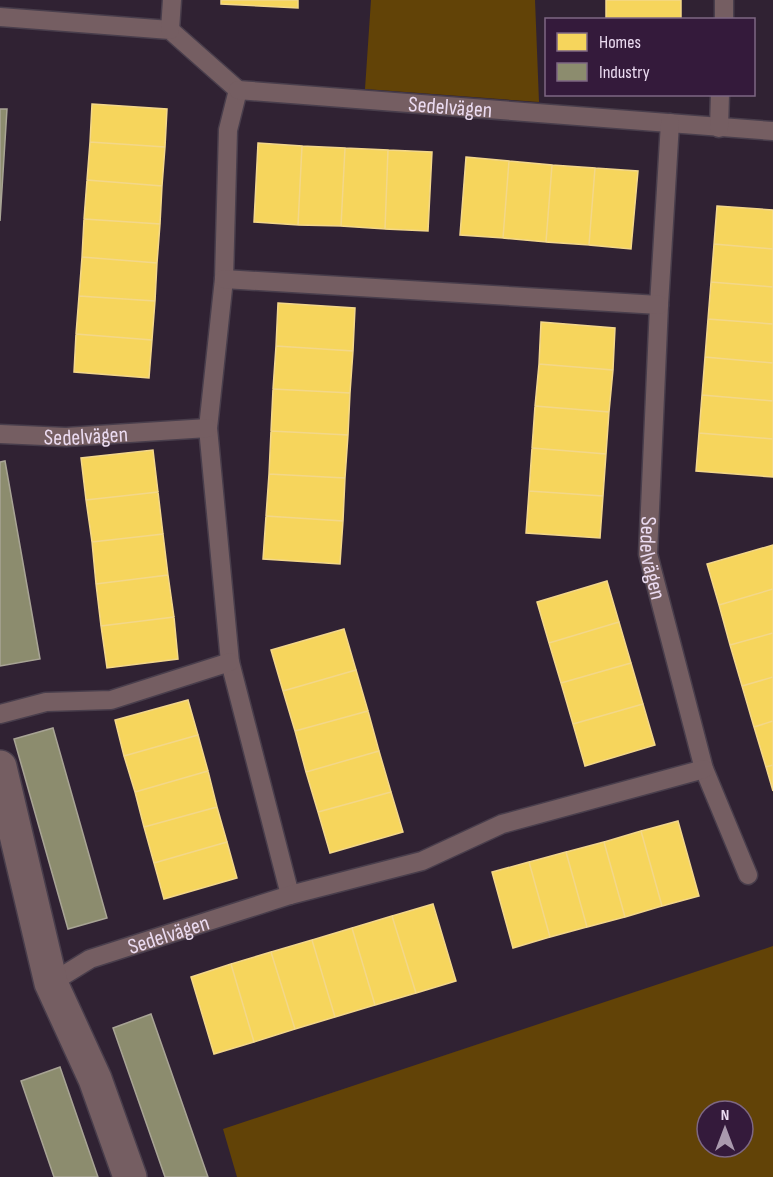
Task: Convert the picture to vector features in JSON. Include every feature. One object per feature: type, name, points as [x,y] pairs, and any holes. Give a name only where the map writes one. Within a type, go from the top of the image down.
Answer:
[{"type":"street","points":[[0,767],[51,983],[95,1079],[130,1177]]},
{"type":"lane","points":[[170,30],[172,0]]},
{"type":"lane","points":[[724,0],[724,18]]},
{"type":"lane","points":[[0,17],[170,30],[238,90],[228,130],[224,279],[208,428],[230,662],[290,895]]},
{"type":"lane","name":"Sedelvägen","points":[[238,90],[670,123],[648,554],[704,770],[748,875]]},
{"type":"lane","points":[[718,128],[720,96]]},
{"type":"lane","points":[[670,123],[773,131]]},
{"type":"lane","points":[[224,279],[659,305]]},
{"type":"lane","name":"Sedelvägen","points":[[0,434],[66,437],[208,428]]},
{"type":"lane","points":[[0,714],[46,702],[111,700],[230,662]]},
{"type":"lane","name":"Sedelvägen","points":[[51,983],[90,960],[290,895],[422,861],[502,824],[704,770]]},
{"type":"shaded area","points":[[371,0],[535,0],[539,102],[365,89]]},
{"type":"shaded area","points":[[773,946],[773,1177],[237,1177],[223,1129]]},
{"type":"building: Homes","points":[[221,0],[298,0],[298,8],[221,4]]},
{"type":"building: Homes","points":[[606,0],[681,0],[681,18],[606,18]]},
{"type":"building: Homes","points":[[92,104],[167,109],[165,147],[90,142]]},
{"type":"building: Homes","points":[[90,142],[165,147],[162,186],[87,180]]},
{"type":"building: Homes","points":[[258,143],[302,146],[298,225],[254,222]]},
{"type":"building: Homes","points":[[302,146],[345,148],[341,226],[298,225]]},
{"type":"building: Homes","points":[[345,148],[388,150],[385,229],[341,226]]},
{"type":"building: Homes","points":[[388,150],[432,152],[428,231],[385,229]]},
{"type":"building: Homes","points":[[466,157],[509,161],[503,238],[460,235]]},
{"type":"building: Homes","points":[[509,161],[552,165],[546,242],[503,238]]},
{"type":"building: Homes","points":[[552,165],[595,168],[589,245],[546,242]]},
{"type":"building: Homes","points":[[595,168],[638,171],[631,249],[589,245]]},
{"type":"building: Homes","points":[[87,180],[162,186],[160,224],[84,219]]},
{"type":"building: Homes","points":[[717,206],[773,210],[773,249],[714,244]]},
{"type":"building: Homes","points":[[84,219],[160,224],[157,263],[82,257]]},
{"type":"building: Homes","points":[[714,244],[773,249],[773,287],[711,282]]},
{"type":"building: Homes","points":[[82,257],[157,263],[155,301],[79,296]]},
{"type":"building: Homes","points":[[711,282],[773,287],[773,324],[708,319]]},
{"type":"building: Homes","points":[[79,296],[155,301],[152,340],[76,334]]},
{"type":"building: Homes","points":[[278,303],[355,308],[353,351],[276,346]]},
{"type":"building: Homes","points":[[708,319],[773,324],[773,363],[705,357]]},
{"type":"building: Homes","points":[[541,322],[615,328],[613,370],[539,364]]},
{"type":"building: Homes","points":[[76,334],[152,340],[149,378],[74,372]]},
{"type":"building: Homes","points":[[276,346],[353,351],[350,393],[273,389]]},
{"type":"building: Homes","points":[[705,357],[773,363],[773,401],[702,395]]},
{"type":"building: Homes","points":[[539,364],[613,370],[609,412],[535,406]]},
{"type":"building: Homes","points":[[273,389],[350,393],[348,435],[271,431]]},
{"type":"building: Homes","points":[[702,395],[773,401],[773,439],[699,433]]},
{"type":"building: Homes","points":[[535,406],[609,412],[606,454],[532,448]]},
{"type":"building: Homes","points":[[271,431],[348,435],[345,478],[269,474]]},
{"type":"building: Homes","points":[[699,433],[773,439],[773,477],[696,471]]},
{"type":"building: Homes","points":[[532,448],[606,454],[603,496],[529,491]]},
{"type":"building: Homes","points":[[153,450],[158,492],[86,500],[81,458]]},
{"type":"building: Homes","points":[[269,474],[345,478],[343,521],[266,516]]},
{"type":"building: Homes","points":[[529,491],[603,496],[600,538],[526,533]]},
{"type":"building: Homes","points":[[158,492],[163,534],[92,542],[86,500]]},
{"type":"building: Homes","points":[[266,516],[343,521],[340,564],[263,559]]},
{"type":"building: Homes","points":[[163,534],[168,575],[96,584],[92,542]]},
{"type":"building: Homes","points":[[773,545],[773,589],[719,605],[707,564]]},
{"type":"building: Homes","points":[[168,575],[174,617],[101,626],[96,584]]},
{"type":"building: Homes","points":[[607,581],[619,622],[549,643],[537,602]]},
{"type":"building: Homes","points":[[773,589],[773,633],[730,645],[719,605]]},
{"type":"building: Homes","points":[[174,617],[178,659],[107,668],[101,626]]},
{"type":"building: Homes","points":[[619,622],[631,663],[561,683],[549,643]]},
{"type":"building: Homes","points":[[344,629],[356,670],[283,691],[271,650]]},
{"type":"building: Homes","points":[[773,633],[773,677],[742,686],[730,645]]},
{"type":"building: Homes","points":[[631,663],[643,704],[573,724],[561,683]]},
{"type":"building: Homes","points":[[356,670],[368,711],[295,731],[283,691]]},
{"type":"building: Homes","points":[[773,677],[773,721],[754,727],[742,686]]},
{"type":"building: Homes","points":[[188,700],[198,735],[124,756],[115,720]]},
{"type":"building: Homes","points":[[643,704],[655,745],[585,766],[573,724]]},
{"type":"building: Homes","points":[[368,711],[379,751],[306,772],[295,731]]},
{"type":"building: Homes","points":[[773,721],[773,765],[766,767],[754,727]]},
{"type":"building: Homes","points":[[198,735],[208,771],[135,792],[124,756]]},
{"type":"building: Homes","points":[[379,751],[391,792],[318,812],[306,772]]},
{"type":"building: Homes","points":[[773,765],[773,791],[766,767]]},
{"type":"building: Homes","points":[[208,771],[217,807],[144,827],[135,792]]},
{"type":"building: Homes","points":[[391,792],[403,832],[330,853],[318,812]]},
{"type":"building: Homes","points":[[217,807],[227,842],[154,863],[144,827]]},
{"type":"building: Homes","points":[[678,821],[699,896],[662,906],[641,831]]},
{"type":"building: Homes","points":[[641,831],[662,906],[625,917],[604,842]]},
{"type":"building: Homes","points":[[227,842],[237,878],[164,899],[154,863]]},
{"type":"building: Homes","points":[[604,842],[625,917],[587,927],[566,852]]},
{"type":"building: Homes","points":[[566,852],[587,927],[550,937],[529,862]]},
{"type":"building: Homes","points":[[529,862],[550,937],[513,948],[492,872]]},
{"type":"building: Homes","points":[[433,904],[456,981],[416,993],[392,916]]},
{"type":"building: Homes","points":[[392,916],[416,993],[375,1005],[352,928]]},
{"type":"building: Homes","points":[[352,928],[375,1005],[335,1017],[312,940]]},
{"type":"building: Homes","points":[[312,940],[335,1017],[295,1029],[271,952]]},
{"type":"building: Homes","points":[[271,952],[295,1029],[254,1042],[231,964]]},
{"type":"building: Homes","points":[[231,964],[254,1042],[214,1054],[191,977]]},
{"type":"building: Industry","points":[[0,109],[7,109],[0,221]]},
{"type":"building: Industry","points":[[5,461],[40,659],[0,666],[0,462]]},
{"type":"building: Industry","points":[[53,728],[107,918],[68,929],[14,739]]},
{"type":"building: Industry","points":[[151,1014],[208,1177],[165,1177],[113,1028]]},
{"type":"building: Industry","points":[[60,1067],[98,1177],[54,1177],[21,1081]]}]
